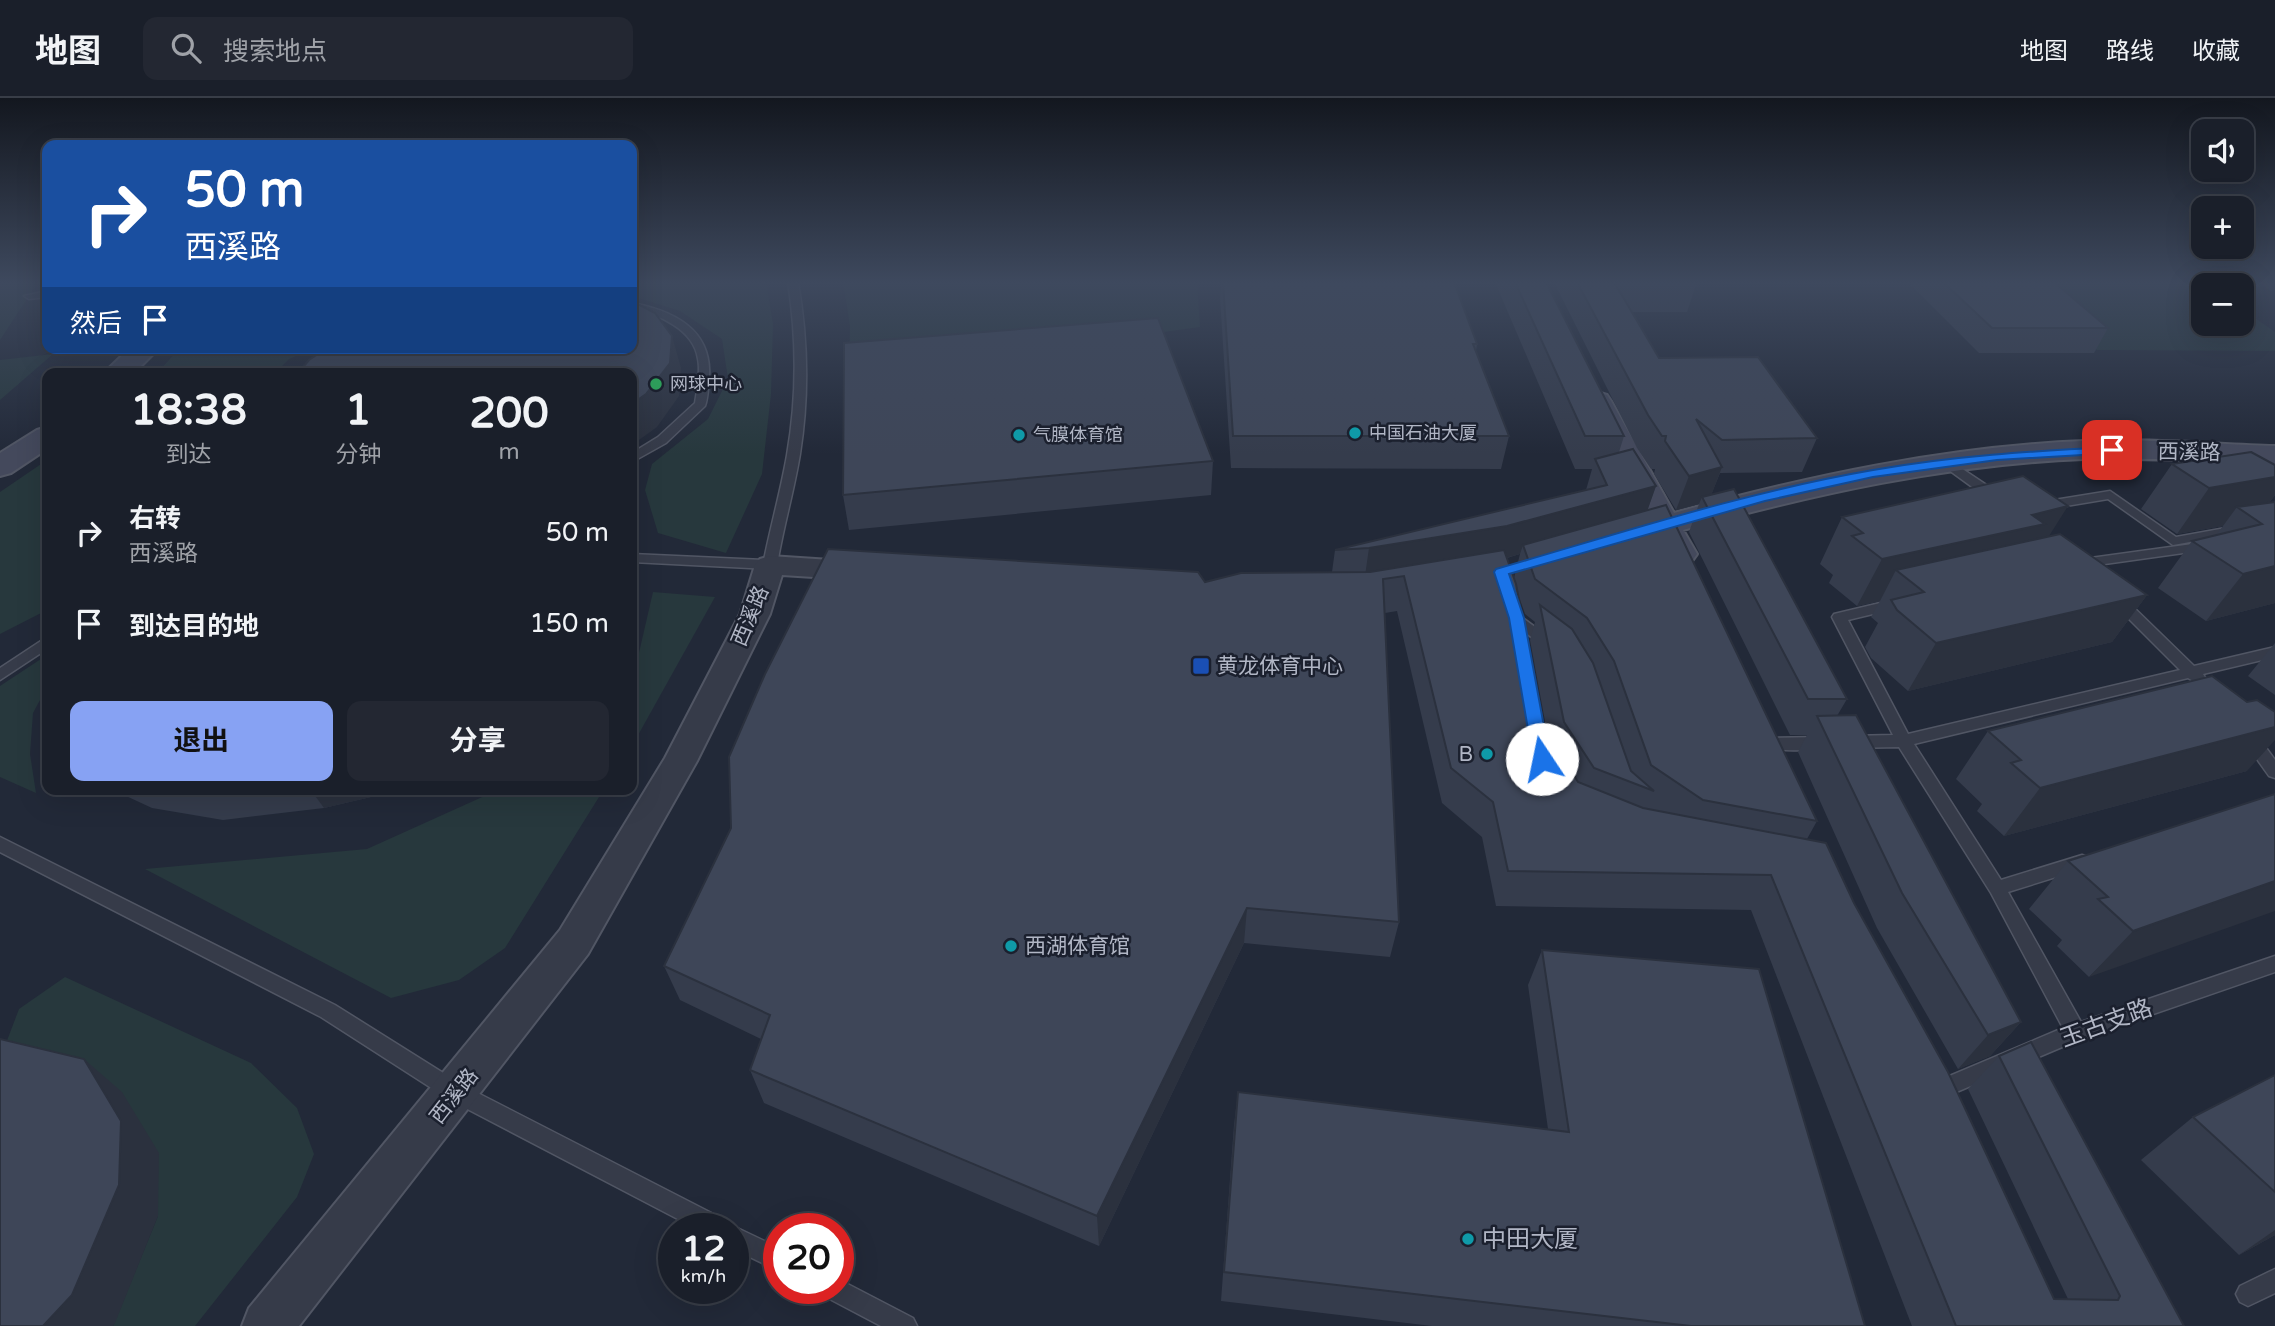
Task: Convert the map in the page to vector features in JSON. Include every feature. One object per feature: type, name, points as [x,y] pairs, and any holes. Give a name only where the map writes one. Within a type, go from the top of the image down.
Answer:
[{"type":"main road","points":[[124,368],[139,354]]},
{"type":"main road","points":[[1586,378],[1620,449],[1653,529],[1695,586]]},
{"type":"main road","points":[[0,467],[42,439]]},
{"type":"main road","name":"西溪路","points":[[1653,529],[1762,497],[1946,462],[2085,450],[2275,455]]},
{"type":"street","name":"西溪路","points":[[267,1326],[457,1093],[574,942],[680,761],[755,614],[770,565],[890,573]]},
{"type":"lane","points":[[637,455],[662,440],[701,404],[704,357],[693,339]]},
{"type":"lane","points":[[637,558],[770,565],[796,439],[801,374],[800,339]]},
{"type":"lane","points":[[1946,462],[2003,502]]},
{"type":"lane","points":[[2028,508],[2110,495],[2173,541],[2275,523]]},
{"type":"lane","points":[[2053,569],[2075,559],[2275,537]]},
{"type":"lane","points":[[2075,559],[2210,692]]},
{"type":"lane","points":[[1919,599],[1839,617],[1904,741],[1997,888],[2076,1032]]},
{"type":"lane","points":[[1520,639],[1514,612],[1559,651]]},
{"type":"lane","points":[[0,675],[42,646]]},
{"type":"lane","points":[[1772,748],[1904,741],[2193,674],[2275,652]]},
{"type":"lane","points":[[2237,720],[2275,772]]},
{"type":"lane","points":[[0,844],[328,1011],[457,1093],[689,1213]]},
{"type":"lane","points":[[1997,888],[2103,856]]},
{"type":"lane","name":"玉古支路","points":[[1939,1090],[2076,1032],[2275,964]]},
{"type":"lane","points":[[2248,1294],[2275,1281]]},
{"type":"lane","points":[[854,1299],[905,1326]]},
{"type":"shaded area","points":[[722,339],[773,339],[771,394],[762,474],[726,553],[658,533],[645,490],[652,464],[708,419],[728,379]]},
{"type":"shaded area","points":[[850,339],[1110,339],[849,375]]},
{"type":"shaded area","points":[[2084,339],[2275,339],[2275,351],[2097,350]]},
{"type":"shaded area","points":[[53,354],[0,400],[0,360]]},
{"type":"shaded area","points":[[174,354],[301,354],[289,359],[280,368],[162,368]]},
{"type":"shaded area","points":[[42,463],[42,613],[0,634],[0,492]]},
{"type":"shaded area","points":[[653,592],[715,597],[637,737],[637,661]]},
{"type":"shaded area","points":[[42,658],[42,696],[33,713],[30,754],[36,793],[0,777],[0,686]]},
{"type":"shaded area","points":[[487,795],[600,795],[505,948],[459,980],[391,998],[145,869],[367,849]]},
{"type":"shaded area","points":[[65,977],[251,1063],[297,1108],[314,1154],[297,1197],[195,1326],[113,1326],[158,1216],[0,1059],[19,1009]]},
{"type":"building","points":[[637,339],[672,339],[670,363],[646,394],[637,400],[637,368],[302,368],[318,354],[637,354]]},
{"type":"building","name":"气膜体育馆","points":[[890,339],[1166,339],[1213,461],[843,495],[844,343]]},
{"type":"building","points":[[1227,339],[1475,339],[1477,344],[1473,344],[1509,436],[1233,436]]},
{"type":"building","points":[[1541,339],[1575,339],[1624,436],[1585,436]]},
{"type":"building","points":[[1608,339],[1648,339],[1659,358],[1758,357],[1817,438],[1722,440],[1696,419],[1722,467],[1689,476],[1665,441],[1666,436],[1662,436]]},
{"type":"building","points":[[1633,449],[1656,486],[1507,526],[1369,548],[1335,550],[1607,485],[1595,459]]},
{"type":"building","points":[[2251,452],[2275,465],[2275,477],[2209,488],[2172,464]]},
{"type":"building","points":[[2023,476],[2068,506],[2032,515],[2045,524],[1882,559],[1852,536],[1863,533],[1842,517]]},
{"type":"building","points":[[1734,489],[1847,699],[1808,699],[1702,497]]},
{"type":"building","points":[[2275,502],[2275,566],[2243,574],[2192,541],[2262,524],[2237,507]]},
{"type":"building","points":[[1666,505],[1817,821],[1703,800],[1651,765],[1614,661],[1587,618],[1535,579],[1523,545]]},
{"type":"building","points":[[2060,534],[2147,595],[1936,643],[1897,610],[1891,600],[1924,592],[1896,570]]},
{"type":"building","points":[[828,549],[1198,572],[1205,582],[1241,573],[1370,572],[1504,550],[1516,584],[1543,724],[1578,782],[1643,808],[1826,843],[1854,903],[1948,1072],[2054,1299],[2118,1300],[2120,1296],[1999,1056],[2031,1042],[2184,1326],[1956,1326],[1771,875],[1508,871],[1493,802],[1451,768],[1404,576],[1383,579],[1399,922],[1247,908],[1097,1216],[750,1070],[770,1015],[664,966],[731,828],[729,757],[765,674]]},
{"type":"building","points":[[1540,605],[1572,629],[1593,663],[1631,771],[1654,791],[1594,768],[1564,722]]},
{"type":"building","points":[[2212,676],[2247,702],[2257,700],[2275,712],[2275,727],[2040,788],[2011,763],[2021,760],[1988,731]]},
{"type":"building","points":[[1856,715],[2021,1022],[1988,1035],[1902,893],[1817,716]]},
{"type":"building","points":[[2275,794],[2275,881],[2133,931],[2098,899],[2108,897],[2068,861]]},
{"type":"building","points":[[1542,950],[1759,969],[1865,1326],[1691,1326],[1224,1272],[1238,1092],[1569,1132]]},
{"type":"building","points":[[0,1039],[84,1059],[121,1121],[119,1185],[72,1295],[43,1326],[0,1326]]},
{"type":"building","points":[[2275,1075],[2275,1192],[2193,1117]]},
{"type":"place","name":"网球中心","points":[[656,384]]},
{"type":"place","name":"中国石油大厦","points":[[1355,433]]},
{"type":"place","name":"气膜体育馆","points":[[1019,435]]},
{"type":"place","name":"黄龙体育中心","points":[[1201,666]]},
{"type":"place","name":"B","points":[[1487,754]]},
{"type":"place","name":"西湖体育馆","points":[[1011,946]]},
{"type":"place","name":"中田大厦","points":[[1468,1239]]},
{"type":"route","points":[[1542,759],[1516,618],[1501,572],[1762,497],[1873,474],[1997,456],[2112,450]]}]
